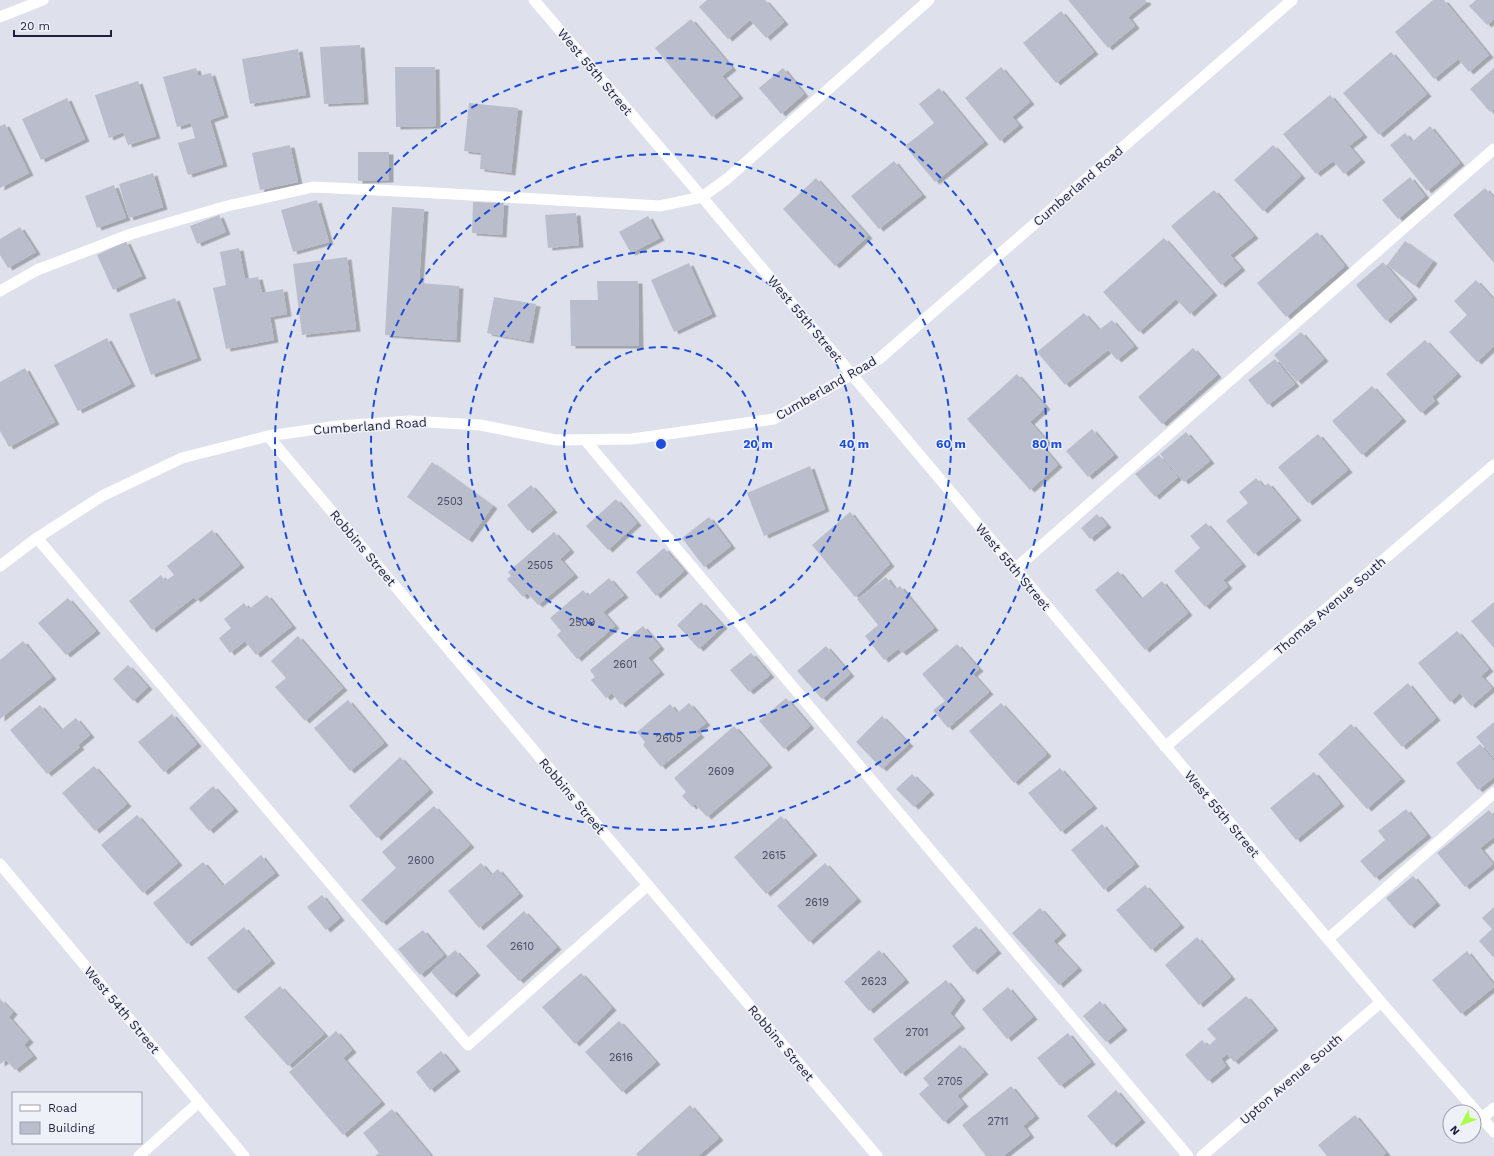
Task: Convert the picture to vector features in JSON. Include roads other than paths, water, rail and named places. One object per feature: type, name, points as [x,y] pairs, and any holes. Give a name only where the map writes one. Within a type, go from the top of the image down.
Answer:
[{"type":"street","points":[[0,17],[43,0]]},
{"type":"street","name":"West 55th Street","points":[[534,0],[1381,1002],[1470,1104]]},
{"type":"street","points":[[0,291],[37,270],[130,234],[227,206],[312,187],[660,206],[702,197],[728,178],[929,0]]},
{"type":"street","name":"Cumberland Road","points":[[0,566],[37,538],[102,496],[182,458],[268,436],[338,426],[410,421],[480,425],[556,440],[632,440],[774,419],[879,359],[1292,0]]},
{"type":"street","points":[[1015,569],[1494,149]]},
{"type":"street","name":"Robbins Street","points":[[268,436],[876,1156]]},
{"type":"street","points":[[585,440],[1188,1156]]},
{"type":"street","name":"Thomas Avenue South","points":[[1165,747],[1494,465]]},
{"type":"street","points":[[37,538],[468,1045],[648,885]]},
{"type":"street","points":[[1328,939],[1494,793]]},
{"type":"street","name":"West 54th Street","points":[[2,869],[244,1156]]},
{"type":"street","name":"Upton Avenue South","points":[[1202,1156],[1381,1002]]},
{"type":"street","points":[[139,1156],[199,1102]]},
{"type":"street","points":[[1482,1118],[1494,1108]]},
{"type":"street","name":"West 55th Street","points":[[1482,1118],[1494,1132]]}]
